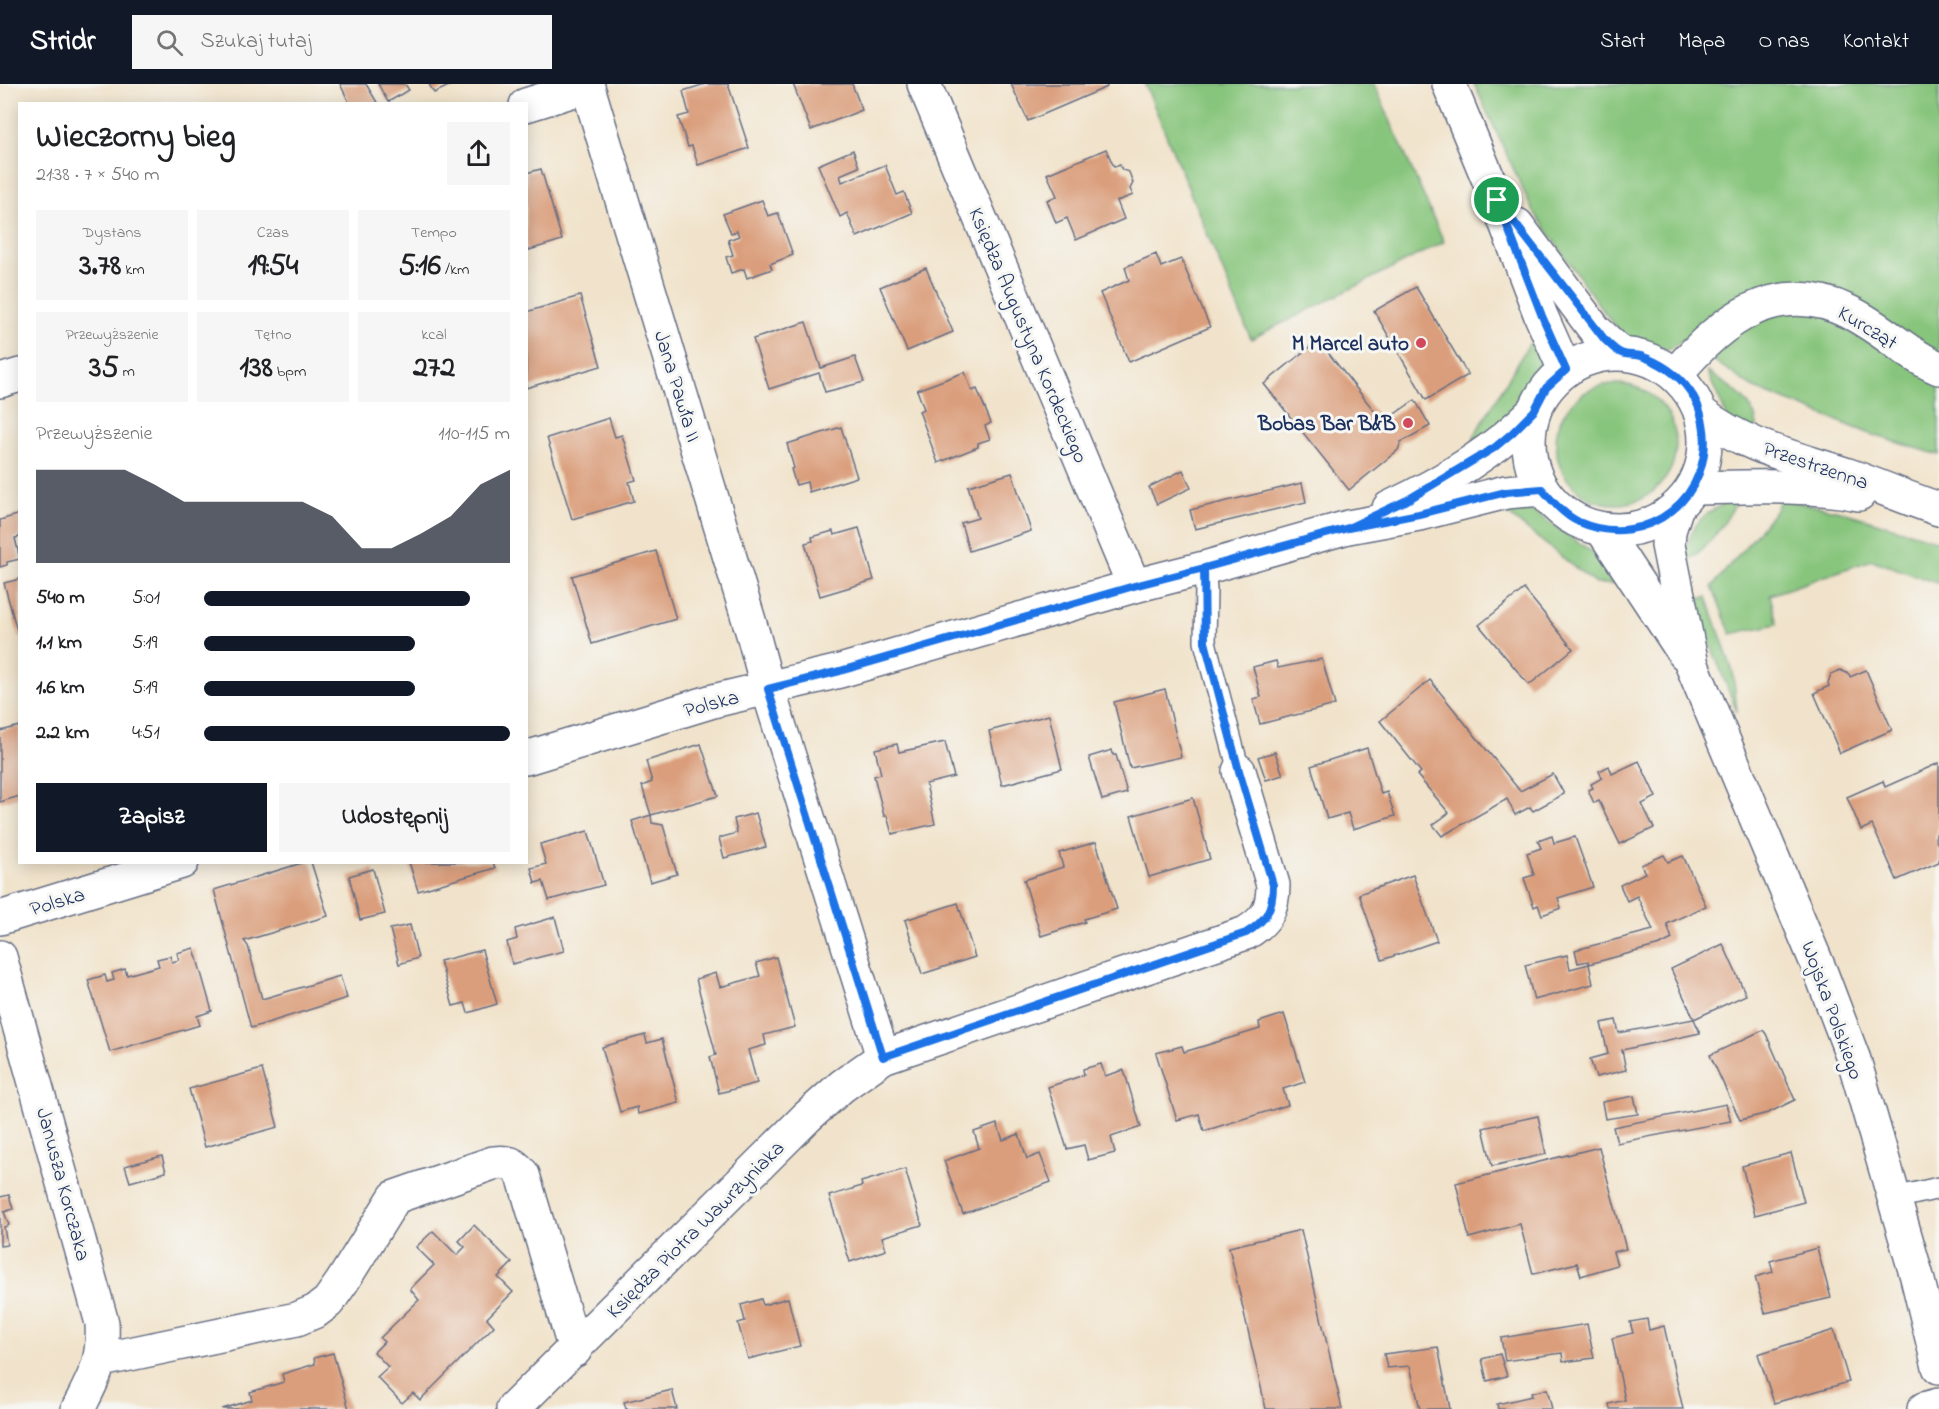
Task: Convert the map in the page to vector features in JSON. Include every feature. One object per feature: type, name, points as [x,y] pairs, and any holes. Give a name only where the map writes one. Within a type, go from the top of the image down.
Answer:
[{"type":"street","name":"Księdza Augustyna Kordeckiego","points":[[924,84],[1134,586]]},
{"type":"street","points":[[1449,84],[1566,370]]},
{"type":"street","points":[[528,104],[587,85]]},
{"type":"street","name":"Jana Pawła II","points":[[587,85],[768,689]]},
{"type":"street","points":[[1497,200],[1595,330],[1620,353]]},
{"type":"street","name":"Kurcząt","points":[[1675,375],[1709,338],[1733,319],[1775,301],[1796,300],[1832,305],[1851,312],[1901,347],[1939,368]]},
{"type":"street","points":[[1620,353],[1656,362],[1675,375],[1690,390],[1701,413],[1706,438],[1703,464],[1684,498],[1654,523],[1628,530],[1602,529],[1579,522],[1558,508],[1542,489],[1531,465],[1528,438],[1534,411],[1546,388],[1566,370],[1592,357],[1620,353]]},
{"type":"street","points":[[0,381],[18,376]]},
{"type":"street","name":"Polska","points":[[1348,528],[1409,499],[1494,448],[1534,411]]},
{"type":"street","name":"Przestrzenna","points":[[1701,413],[1730,433],[1762,447],[1848,475],[1937,508]]},
{"type":"street","name":"Przestrzenna","points":[[1684,498],[1768,486],[1838,490],[1937,508]]},
{"type":"street","name":"Polska","points":[[528,757],[713,701],[840,671],[1134,586],[1348,528],[1419,514],[1506,492],[1542,489]]},
{"type":"street","name":"Wojska Polskiego","points":[[1684,498],[1668,545],[1692,665],[1854,1060],[1917,1277],[1939,1367]]},
{"type":"street","name":"Wojska Polskiego","points":[[1602,529],[1692,665]]},
{"type":"street","points":[[768,689],[883,1057]]},
{"type":"street","name":"Księdza Piotra Wawrzyniaka","points":[[513,1409],[807,1117],[843,1086],[883,1057],[1246,933],[1255,927],[1270,909],[1273,885],[1239,771]]},
{"type":"street","name":"Polska","points":[[0,918],[176,864]]},
{"type":"street","name":"Janusza Korczaka","points":[[0,957],[102,1323],[101,1360],[78,1409]]},
{"type":"street","points":[[101,1360],[297,1319],[316,1311],[328,1302],[342,1282],[395,1197],[493,1163],[507,1161],[515,1165],[523,1175],[574,1350]]},
{"type":"street","points":[[1924,1409],[1939,1405]]},
{"type":"lane","points":[[1204,568],[1205,642],[1239,771]]},
{"type":"lane","points":[[1895,1198],[1939,1188]]},
{"type":"green space","points":[[1145,84],[1374,84],[1444,242],[1251,339]]},
{"type":"green space","points":[[1474,84],[1939,84],[1939,455],[1873,435],[1752,387],[1685,338],[1670,349],[1650,349],[1618,329],[1532,209]]},
{"type":"green space","points":[[1537,339],[1540,357],[1536,379],[1517,414],[1473,443],[1474,436],[1529,344]]},
{"type":"green space","points":[[1707,372],[1740,395],[1747,403],[1753,411],[1757,430],[1730,423]]},
{"type":"green space","points":[[1616,384],[1639,388],[1659,401],[1672,421],[1676,444],[1672,467],[1659,487],[1639,500],[1616,504],[1593,500],[1573,487],[1560,467],[1556,444],[1560,421],[1573,401],[1593,388]]},
{"type":"green space","points":[[1738,499],[1715,536],[1692,558],[1683,563],[1689,539],[1699,521],[1715,508]]},
{"type":"green space","points":[[1780,499],[1836,510],[1939,541],[1939,584],[1872,560],[1770,595],[1777,624],[1731,634],[1712,587],[1776,510]]},
{"type":"green space","points":[[1514,506],[1538,515],[1590,550],[1608,570],[1614,580],[1612,584],[1596,584],[1500,508]]},
{"type":"green space","points":[[1707,597],[1733,672],[1737,712],[1694,603],[1698,599]]},
{"type":"building","points":[[340,84],[366,84],[377,102],[349,102]]},
{"type":"building","points":[[378,84],[405,84],[409,90],[388,102]]},
{"type":"building","points":[[429,84],[453,84],[434,93]]},
{"type":"building","points":[[705,84],[728,84],[749,148],[698,165],[692,146],[688,147],[678,117],[689,114],[683,91]]},
{"type":"building","points":[[793,84],[852,84],[862,110],[811,130]]},
{"type":"building","points":[[1011,84],[1106,84],[1107,87],[1028,121]]},
{"type":"building","points":[[1106,149],[1114,167],[1120,165],[1122,170],[1129,172],[1133,183],[1130,189],[1133,195],[1117,201],[1124,219],[1076,240],[1067,218],[1056,223],[1047,200],[1057,196],[1047,174]]},
{"type":"building","points":[[853,150],[859,167],[840,175],[842,182],[885,165],[897,195],[904,192],[912,213],[857,237],[847,213],[840,217],[818,165]]},
{"type":"building","points":[[541,169],[562,240],[528,250],[528,172]]},
{"type":"building","points":[[762,200],[768,216],[778,213],[793,255],[770,264],[772,269],[747,278],[744,269],[731,273],[726,257],[733,255],[728,240],[739,236],[737,231],[731,233],[723,214]]},
{"type":"building","points":[[1156,254],[1161,267],[1181,259],[1210,327],[1129,362],[1100,293],[1129,280],[1125,267]]},
{"type":"building","points":[[926,268],[953,332],[907,351],[880,287]]},
{"type":"building","name":"M Marcel auto","points":[[1416,287],[1468,375],[1426,400],[1374,311]]},
{"type":"building","points":[[580,296],[601,366],[528,387],[528,311]]},
{"type":"building","points":[[806,322],[821,368],[855,357],[864,382],[825,392],[819,373],[769,389],[753,339]]},
{"type":"building","points":[[1318,340],[1383,422],[1415,400],[1430,426],[1401,442],[1398,450],[1349,490],[1264,384]]},
{"type":"building","points":[[965,372],[972,391],[977,389],[991,423],[985,426],[990,439],[978,443],[978,447],[938,463],[919,411],[924,409],[917,390]]},
{"type":"building","points":[[609,418],[615,437],[622,435],[636,480],[629,482],[634,501],[572,519],[547,438]]},
{"type":"building","points":[[841,427],[857,477],[809,492],[807,482],[796,485],[787,444]]},
{"type":"building","points":[[1183,470],[1191,488],[1157,504],[1149,487]]},
{"type":"building","points":[[1012,473],[1031,531],[969,551],[961,523],[978,518],[968,486]]},
{"type":"building","points":[[1302,483],[1306,502],[1195,529],[1190,510]]},
{"type":"building","points":[[18,515],[18,537],[15,538],[18,559],[7,562],[7,565],[0,567],[0,520]]},
{"type":"building","points":[[859,528],[874,580],[820,596],[805,543],[813,541],[812,537],[833,531],[834,535]]},
{"type":"building","points":[[656,551],[676,619],[592,644],[572,576]]},
{"type":"building","points":[[18,580],[18,634],[4,583]]},
{"type":"building","points":[[1524,589],[1573,649],[1529,685],[1479,625]]},
{"type":"building","points":[[1322,659],[1335,705],[1260,724],[1253,699],[1261,697],[1253,667],[1276,661],[1278,668]]},
{"type":"building","points":[[1840,670],[1849,674],[1850,677],[1866,670],[1892,730],[1840,753],[1814,693],[1829,686],[1831,674]]},
{"type":"building","points":[[1430,680],[1520,791],[1553,774],[1564,794],[1533,811],[1530,807],[1515,815],[1507,799],[1442,836],[1433,825],[1449,813],[1417,775],[1421,772],[1380,721]]},
{"type":"building","points":[[1165,689],[1181,757],[1130,768],[1114,702]]},
{"type":"building","points":[[1049,715],[1062,769],[1002,785],[989,731]]},
{"type":"building","points":[[18,726],[18,797],[0,802],[0,731]]},
{"type":"building","points":[[945,742],[954,777],[926,784],[935,824],[892,834],[887,816],[884,816],[874,776],[881,774],[875,749],[897,744],[899,752]]},
{"type":"building","points":[[701,744],[718,796],[651,815],[642,786],[652,782],[646,761]]},
{"type":"building","points":[[1367,748],[1381,794],[1387,792],[1395,816],[1353,829],[1348,813],[1327,819],[1311,766]]},
{"type":"building","points":[[1112,750],[1113,755],[1116,755],[1127,793],[1102,800],[1089,757]]},
{"type":"building","points":[[1275,752],[1283,775],[1266,780],[1258,757]]},
{"type":"building","points":[[1639,761],[1656,797],[1642,804],[1654,828],[1620,844],[1599,801],[1594,803],[1588,790],[1593,788],[1591,784],[1602,778],[1599,771],[1609,766],[1612,774]]},
{"type":"building","points":[[1939,763],[1939,826],[1935,838],[1939,847],[1939,862],[1897,880],[1872,825],[1861,830],[1847,797],[1883,781],[1885,787]]},
{"type":"building","points":[[1193,798],[1210,859],[1149,877],[1131,816]]},
{"type":"building","points":[[756,813],[766,847],[724,858],[719,838],[737,833],[734,819]]},
{"type":"building","points":[[651,815],[652,823],[663,825],[677,874],[650,882],[632,821]]},
{"type":"building","points":[[588,831],[604,885],[549,900],[543,881],[535,883],[531,868],[546,864],[540,844]]},
{"type":"building","points":[[1552,836],[1554,843],[1575,837],[1593,887],[1558,898],[1561,908],[1542,915],[1538,905],[1534,907],[1524,878],[1534,875],[1527,853],[1541,848],[1538,841]]},
{"type":"building","points":[[1096,842],[1117,909],[1041,936],[1024,880],[1063,867],[1059,853]]},
{"type":"building","points":[[1664,855],[1668,862],[1683,856],[1706,906],[1667,924],[1672,939],[1660,945],[1589,964],[1588,961],[1578,963],[1575,950],[1653,930],[1637,896],[1627,901],[1620,885],[1645,873],[1641,865]]},
{"type":"building","points":[[298,864],[312,864],[328,916],[244,941],[248,946],[262,999],[340,976],[347,998],[251,1028],[214,890]]},
{"type":"building","points":[[410,864],[494,864],[495,868],[418,891]]},
{"type":"building","points":[[373,869],[385,914],[360,920],[349,876]]},
{"type":"building","points":[[1413,875],[1437,941],[1382,960],[1359,894]]},
{"type":"building","points":[[958,903],[975,957],[922,974],[905,920]]},
{"type":"building","points":[[555,917],[564,951],[512,964],[507,942],[517,939],[515,929]]},
{"type":"building","points":[[410,925],[418,958],[399,964],[390,929]]},
{"type":"building","points":[[1723,944],[1746,995],[1694,1019],[1671,969]]},
{"type":"building","points":[[194,948],[212,1011],[197,1016],[200,1025],[110,1052],[88,980],[105,975],[107,982],[114,980],[112,973],[125,969],[127,975],[159,966],[157,959],[170,956],[172,962],[179,960],[177,953]]},
{"type":"building","points":[[482,950],[497,1004],[468,1013],[465,1003],[453,1006],[440,961]]},
{"type":"building","points":[[1567,955],[1570,969],[1589,964],[1593,984],[1534,1000],[1525,965]]},
{"type":"building","points":[[776,957],[795,1027],[764,1035],[766,1045],[748,1050],[757,1083],[719,1093],[710,1057],[716,1055],[696,979],[716,973],[720,987],[760,976],[756,963]]},
{"type":"building","points":[[1284,1014],[1305,1082],[1283,1089],[1288,1105],[1204,1131],[1199,1114],[1177,1120],[1156,1053],[1182,1046],[1184,1052],[1260,1029],[1259,1022]]},
{"type":"building","points":[[1694,1019],[1700,1033],[1622,1050],[1626,1070],[1596,1077],[1590,1059],[1608,1054],[1601,1023],[1616,1020],[1619,1033]]},
{"type":"building","points":[[1763,1030],[1795,1100],[1768,1113],[1740,1120],[1710,1055]]},
{"type":"building","points":[[645,1035],[647,1043],[662,1039],[679,1103],[638,1114],[637,1107],[620,1112],[602,1047]]},
{"type":"building","points":[[1101,1064],[1105,1076],[1124,1070],[1141,1127],[1111,1137],[1115,1153],[1088,1160],[1084,1145],[1067,1149],[1048,1087],[1084,1075],[1083,1069]]},
{"type":"building","points":[[262,1069],[278,1127],[205,1147],[189,1089]]},
{"type":"building","points":[[1634,1096],[1638,1114],[1605,1119],[1602,1102]]},
{"type":"building","points":[[1726,1104],[1731,1121],[1617,1143],[1613,1127]]},
{"type":"building","points":[[1538,1116],[1546,1154],[1492,1166],[1483,1128]]},
{"type":"building","points":[[997,1124],[1003,1140],[1019,1134],[1027,1159],[1040,1154],[1051,1182],[963,1214],[944,1161],[979,1148],[974,1132]]},
{"type":"building","points":[[1599,1147],[1626,1249],[1613,1252],[1617,1265],[1581,1276],[1577,1263],[1533,1274],[1520,1224],[1469,1238],[1456,1183]]},
{"type":"building","points":[[1791,1153],[1804,1202],[1755,1215],[1742,1166]]},
{"type":"building","points":[[162,1156],[166,1172],[130,1182],[125,1166]]},
{"type":"building","points":[[905,1169],[922,1225],[882,1237],[886,1250],[850,1262],[829,1196],[862,1186],[861,1182]]},
{"type":"building","points":[[9,1195],[13,1209],[4,1212],[9,1225],[4,1227],[7,1245],[0,1246],[0,1197]]},
{"type":"building","points":[[474,1225],[512,1263],[498,1277],[513,1292],[487,1318],[494,1326],[420,1400],[413,1393],[402,1403],[377,1377],[388,1367],[374,1352],[384,1342],[380,1338],[419,1300],[410,1289],[434,1265],[416,1247],[433,1231],[457,1255],[465,1247],[459,1241]]},
{"type":"building","points":[[1301,1230],[1342,1409],[1266,1409],[1229,1247]]},
{"type":"building","points":[[1817,1248],[1831,1298],[1765,1313],[1755,1277],[1773,1272],[1770,1261]]},
{"type":"building","points":[[788,1298],[800,1346],[748,1359],[738,1323],[745,1321],[741,1305],[761,1299],[763,1305]]},
{"type":"building","points":[[1647,1319],[1649,1330],[1664,1326],[1683,1409],[1610,1409],[1609,1404],[1625,1400],[1612,1338],[1633,1333],[1630,1322]]},
{"type":"building","points":[[1587,1324],[1594,1358],[1563,1362],[1562,1353],[1505,1361],[1501,1338]]},
{"type":"building","points":[[1834,1330],[1849,1382],[1774,1403],[1758,1354]]},
{"type":"building","points":[[1438,1347],[1450,1409],[1420,1409],[1410,1366],[1387,1368],[1384,1354]]},
{"type":"building","points":[[333,1353],[349,1409],[222,1409],[252,1400],[250,1392],[284,1382],[282,1374],[315,1364],[314,1358]]},
{"type":"building","points":[[1500,1354],[1507,1376],[1487,1381],[1482,1359]]},
{"type":"building","points":[[1547,1389],[1552,1409],[1498,1409],[1497,1404],[1532,1396],[1531,1393]]},
{"type":"building","points":[[672,1390],[677,1409],[626,1409],[624,1402]]},
{"type":"place","name":"M Marcel auto","points":[[1421,343]]},
{"type":"place","name":"Bobas Bar B&B","points":[[1408,423]]},
{"type":"route","points":[[1497,200],[1529,239],[1595,330],[1605,340],[1620,353],[1656,362],[1675,375],[1690,390],[1701,413],[1706,438],[1703,464],[1693,488],[1676,509],[1654,523],[1628,530],[1602,529],[1579,522],[1558,508],[1542,489],[1506,492],[1419,514],[1348,528],[1134,586],[840,671],[768,689],[883,1057],[1246,933],[1265,917],[1273,899],[1273,885],[1239,771],[1205,642],[1204,568],[1348,528],[1409,499],[1494,448],[1534,411],[1546,388],[1566,370],[1542,316],[1497,200]]}]
